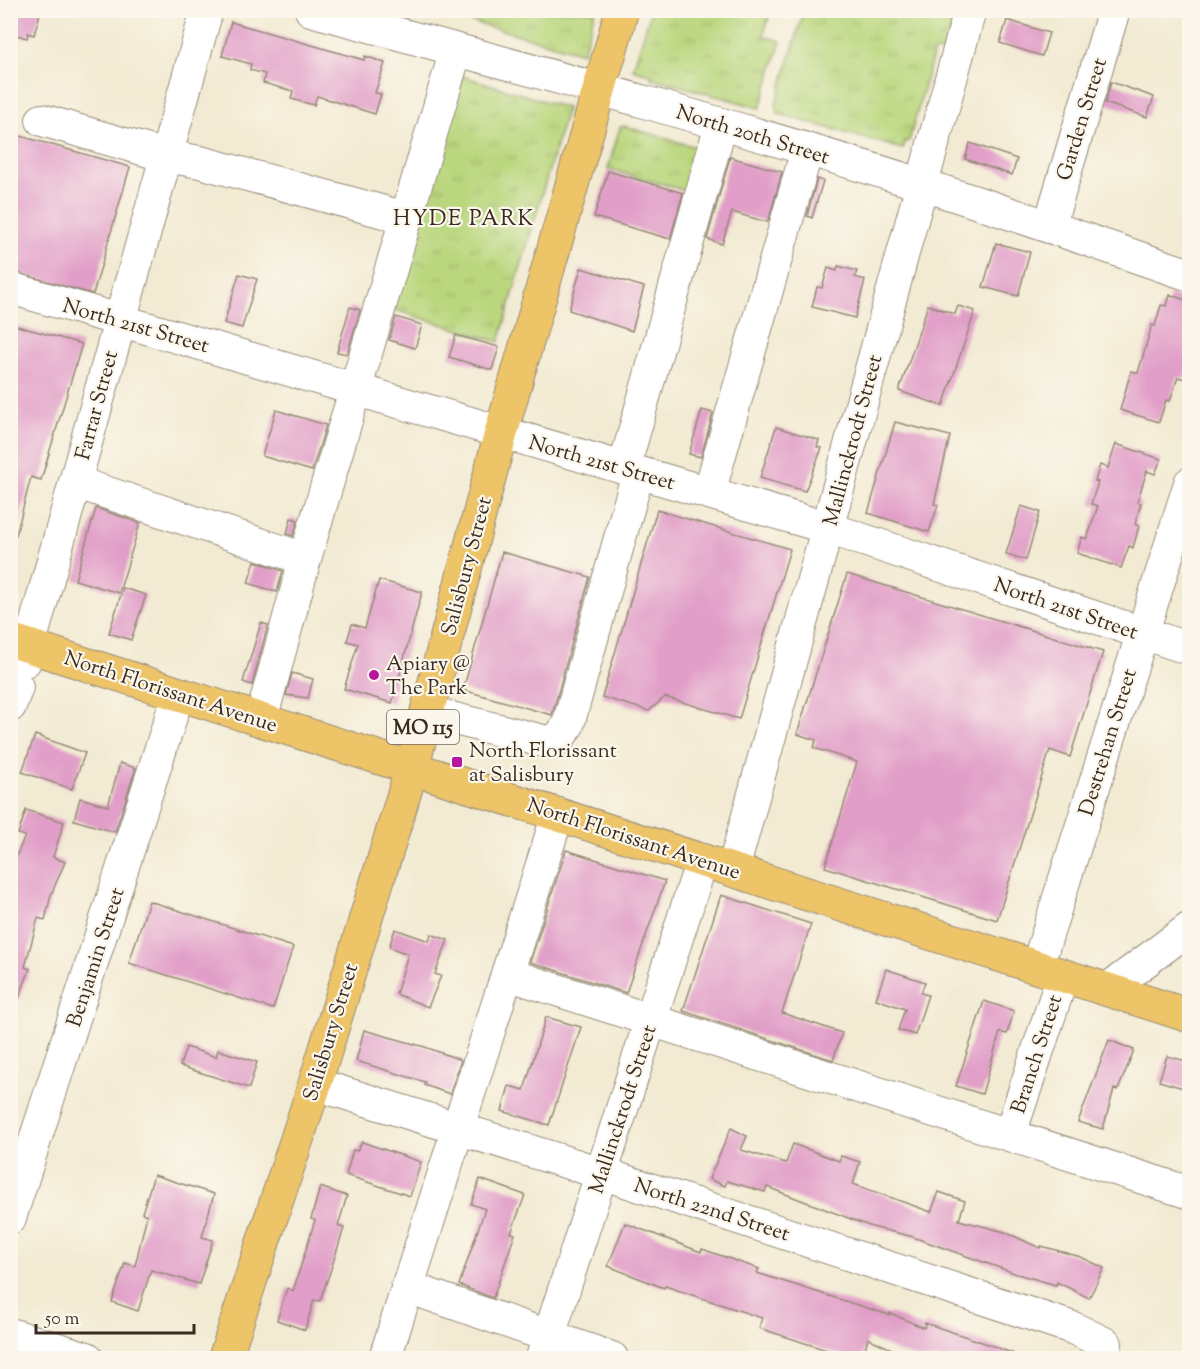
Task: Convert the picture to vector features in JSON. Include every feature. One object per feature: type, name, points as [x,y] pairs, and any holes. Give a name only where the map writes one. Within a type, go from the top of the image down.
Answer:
[{"type":"main road","name":"Salisbury Street","points":[[225,1359],[315,1084],[412,768],[501,433],[622,10]]},
{"type":"main road","name":"North Florissant Avenue","points":[[19,668],[178,695],[1190,1016]]},
{"type":"street","name":"Farrar Street","points":[[19,668],[75,482],[207,10]]},
{"type":"street","name":"North 20th Street","points":[[311,10],[600,88],[721,124],[923,185],[1190,275]]},
{"type":"street","name":"Mallinckrodt Street","points":[[546,1348],[651,1019],[717,865],[828,528],[970,10]]},
{"type":"street","name":"Garden Street","points":[[1049,227],[1114,10]]},
{"type":"street","points":[[261,720],[305,559],[456,50]]},
{"type":"street","points":[[42,120],[165,156],[200,162],[406,218]]},
{"type":"street","points":[[427,712],[547,742],[559,738],[568,725],[721,124]]},
{"type":"street","points":[[708,493],[807,150]]},
{"type":"street","name":"North 21st Street","points":[[10,288],[118,322],[356,387],[501,433],[828,528],[1190,649]]},
{"type":"street","points":[[75,482],[305,559]]},
{"type":"street","name":"Destrehan Street","points":[[1050,971],[1140,633],[1190,483]]},
{"type":"street","name":"Benjamin Street","points":[[10,1218],[178,695]]},
{"type":"street","points":[[385,1359],[558,814]]},
{"type":"street","points":[[1108,989],[1190,928]]},
{"type":"street","name":"Branch Street","points":[[1010,1134],[1050,971]]},
{"type":"street","points":[[507,974],[1190,1192]]},
{"type":"street","name":"North 22nd Street","points":[[315,1084],[602,1173],[1073,1328],[1106,1344]]},
{"type":"street","points":[[407,1287],[546,1348],[612,1359]]},
{"type":"street","points":[[13,1343],[87,1359]]},
{"type":"green space","points":[[434,11],[595,11],[583,53]]},
{"type":"green space","points":[[651,11],[771,11],[763,36],[781,41],[760,108],[651,78],[652,75],[633,69]]},
{"type":"green space","points":[[804,11],[956,11],[944,52],[934,51],[909,141],[905,141],[903,149],[778,114],[776,104]]},
{"type":"green space","points":[[455,74],[567,108],[499,342],[386,307]]},
{"type":"green space","points":[[624,126],[705,150],[691,192],[608,169],[620,127]]},
{"type":"building","points":[[10,10],[41,10],[34,35],[28,33],[27,38],[10,33]]},
{"type":"building","points":[[1007,20],[1049,33],[1042,56],[1000,43]]},
{"type":"building","points":[[231,22],[364,60],[365,56],[385,63],[375,93],[381,94],[375,114],[317,96],[314,105],[291,99],[293,91],[263,83],[265,74],[250,70],[251,64],[222,56]]},
{"type":"building","points":[[1111,82],[1154,97],[1147,117],[1105,103]]},
{"type":"building","points":[[10,133],[130,167],[93,294],[10,271]]},
{"type":"building","points":[[970,143],[1017,159],[1012,175],[965,159]]},
{"type":"building","points":[[730,157],[782,172],[769,219],[766,222],[732,212],[722,244],[707,239]]},
{"type":"building","points":[[608,171],[683,193],[670,239],[594,217]]},
{"type":"building","points":[[817,179],[823,181],[812,218],[807,216]]},
{"type":"building","points":[[996,243],[1030,252],[1018,296],[983,287]]},
{"type":"building","points":[[838,266],[857,271],[855,277],[865,280],[855,318],[812,307],[817,287],[822,288],[828,268],[837,271]]},
{"type":"building","points":[[581,268],[644,287],[632,331],[569,310]]},
{"type":"building","points":[[239,274],[257,279],[242,328],[224,323]]},
{"type":"building","points":[[1170,295],[1190,301],[1190,365],[1185,379],[1178,377],[1170,401],[1166,400],[1159,422],[1120,410],[1131,371],[1138,373],[1152,325],[1155,326],[1161,305],[1167,306]]},
{"type":"building","points":[[928,305],[955,314],[958,306],[975,311],[943,406],[899,391]]},
{"type":"building","points":[[350,307],[360,310],[347,354],[337,352]]},
{"type":"building","points":[[396,317],[422,325],[415,348],[389,340]]},
{"type":"building","points":[[10,324],[82,344],[41,480],[31,477],[16,535],[10,534]]},
{"type":"building","points":[[456,335],[499,347],[492,370],[449,357]]},
{"type":"building","points":[[276,410],[326,425],[312,471],[262,456]]},
{"type":"building","points":[[702,410],[713,413],[701,457],[689,454]]},
{"type":"building","points":[[895,422],[950,436],[934,504],[938,505],[929,532],[868,513]]},
{"type":"building","points":[[776,427],[819,440],[817,447],[822,448],[805,491],[760,478]]},
{"type":"building","points":[[1116,444],[1161,459],[1155,474],[1147,471],[1137,502],[1141,503],[1135,524],[1139,526],[1133,548],[1129,546],[1121,568],[1077,553],[1082,537],[1087,539],[1098,506],[1091,504],[1098,482],[1095,481],[1100,465],[1108,468]]},
{"type":"building","points":[[1021,506],[1040,512],[1026,560],[1006,554]]},
{"type":"building","points":[[96,508],[140,523],[119,593],[75,580]]},
{"type":"building","points":[[657,510],[790,549],[739,719],[665,697],[649,711],[602,697]]},
{"type":"building","points":[[291,518],[298,520],[293,536],[287,534]]},
{"type":"building","points":[[502,552],[590,577],[552,715],[463,690]]},
{"type":"building","points":[[255,561],[283,571],[277,592],[248,583]]},
{"type":"building","points":[[847,574],[1103,652],[1070,757],[1050,750],[997,920],[825,867],[857,762],[814,748],[816,740],[797,734]]},
{"type":"building","points":[[379,580],[422,592],[392,703],[344,689],[358,644],[347,641],[352,624],[365,628]]},
{"type":"building","points":[[123,588],[146,595],[131,640],[109,633]]},
{"type":"building","points":[[261,623],[268,625],[252,685],[243,682]]},
{"type":"building","points":[[292,673],[313,679],[308,698],[286,695]]},
{"type":"building","points":[[35,735],[85,753],[72,789],[22,772]]},
{"type":"building","points":[[120,763],[136,768],[115,832],[74,820],[80,798],[108,806]]},
{"type":"building","points":[[26,810],[64,822],[53,857],[65,862],[51,895],[45,920],[38,918],[25,967],[30,969],[12,1016],[10,870],[25,836],[18,834]]},
{"type":"building","points":[[566,850],[665,881],[626,993],[530,962]]},
{"type":"building","points":[[721,895],[811,924],[782,1013],[842,1033],[833,1060],[683,1011]]},
{"type":"building","points":[[149,901],[293,947],[273,1009],[129,963]]},
{"type":"building","points":[[395,929],[429,941],[431,934],[448,940],[435,974],[441,976],[428,1007],[396,994],[408,954],[389,947]]},
{"type":"building","points":[[886,969],[925,982],[921,993],[928,995],[915,1035],[898,1030],[905,1009],[876,999]]},
{"type":"building","points":[[984,1001],[1014,1011],[1007,1034],[1000,1032],[982,1094],[956,1086]]},
{"type":"building","points":[[546,1017],[581,1027],[549,1125],[502,1111],[509,1086],[524,1090]]},
{"type":"building","points":[[364,1030],[461,1060],[450,1094],[424,1085],[425,1082],[356,1061]]},
{"type":"building","points":[[1109,1040],[1134,1050],[1118,1090],[1114,1089],[1103,1129],[1078,1122]]},
{"type":"building","points":[[186,1047],[216,1057],[218,1050],[257,1062],[249,1088],[180,1066]]},
{"type":"building","points":[[1167,1056],[1190,1062],[1190,1090],[1159,1081]]},
{"type":"building","points":[[731,1128],[747,1136],[741,1150],[786,1163],[793,1144],[839,1161],[841,1156],[860,1162],[853,1184],[931,1212],[939,1192],[965,1201],[959,1220],[1005,1232],[1040,1248],[1041,1246],[1081,1257],[1104,1268],[1089,1298],[1057,1282],[1056,1285],[1017,1274],[910,1236],[872,1227],[767,1187],[765,1192],[727,1181],[725,1186],[709,1179]]},
{"type":"building","points":[[362,1142],[421,1162],[410,1196],[346,1175],[353,1150],[357,1151]]},
{"type":"building","points":[[154,1175],[214,1194],[202,1237],[213,1240],[199,1284],[151,1270],[138,1311],[112,1302],[125,1263],[135,1266],[147,1215],[142,1213]]},
{"type":"building","points":[[480,1179],[525,1195],[511,1233],[515,1234],[493,1298],[459,1285],[485,1209],[471,1204]]},
{"type":"building","points":[[320,1187],[347,1196],[338,1226],[344,1228],[320,1301],[314,1300],[305,1330],[277,1320],[287,1288],[293,1291],[315,1220],[311,1219]]},
{"type":"building","points":[[625,1223],[701,1252],[702,1249],[759,1269],[757,1273],[889,1315],[890,1313],[924,1328],[925,1323],[985,1343],[1017,1355],[1016,1359],[921,1359],[900,1353],[868,1338],[862,1359],[854,1359],[759,1328],[762,1318],[665,1286],[664,1288],[608,1266]]},
{"type":"place","name":"Apiary @ The Park","points":[[374,675]]},
{"type":"place","name":"North Florissant at Salisbury","points":[[457,762]]},
{"type":"district","name":"HYDE PARK","points":[[464,217]]}]
